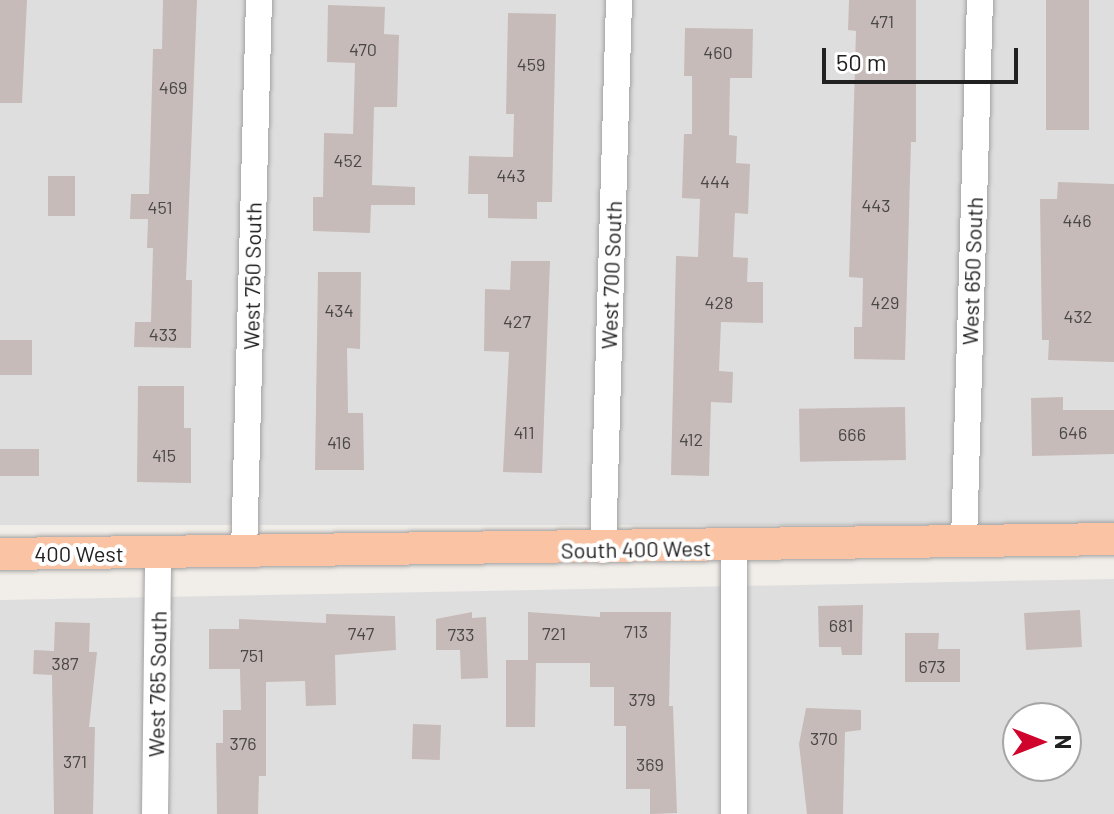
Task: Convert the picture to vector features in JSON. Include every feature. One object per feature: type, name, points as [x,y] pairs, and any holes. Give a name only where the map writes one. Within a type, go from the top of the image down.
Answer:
[{"type":"main road","name":"South 400 West","points":[[158,554],[603,550],[1114,539]]},
{"type":"main road","name":"400 West","points":[[0,554],[158,554]]},
{"type":"street","name":"West 750 South","points":[[244,553],[259,0]]},
{"type":"street","name":"West 700 South","points":[[603,550],[619,0]]},
{"type":"street","name":"West 650 South","points":[[964,541],[980,0]]},
{"type":"street","points":[[734,547],[734,814]]},
{"type":"street","name":"West 765 South","points":[[155,814],[158,554]]},
{"type":"shaded area","points":[[0,0],[1114,0],[1114,525],[0,525]]},
{"type":"shaded area","points":[[1114,579],[1114,814],[0,814],[0,600]]},
{"type":"building","points":[[0,0],[27,0],[22,103],[0,103]]},
{"type":"building","points":[[163,0],[197,0],[186,280],[192,280],[191,348],[134,347],[135,322],[151,322],[153,248],[147,248],[148,219],[130,219],[131,194],[149,194],[153,49],[162,49]]},
{"type":"building","points":[[849,0],[916,0],[916,142],[911,142],[905,360],[854,359],[854,327],[862,327],[863,278],[849,277],[856,31],[848,30]]},
{"type":"building","points":[[1046,0],[1089,0],[1089,130],[1046,130]]},
{"type":"building","points":[[328,5],[385,7],[384,34],[399,35],[397,107],[374,107],[372,185],[415,187],[415,205],[371,205],[370,233],[313,231],[313,197],[323,197],[324,133],[353,134],[355,63],[327,62]]},
{"type":"building","points":[[508,13],[556,14],[552,202],[537,202],[537,219],[488,218],[488,194],[468,194],[469,156],[513,157],[514,114],[506,114]]},
{"type":"building","points":[[685,28],[753,29],[752,78],[730,78],[729,135],[737,136],[736,163],[750,164],[748,214],[735,213],[733,257],[748,258],[747,282],[763,282],[763,323],[721,322],[719,371],[733,372],[732,403],[711,402],[709,476],[671,475],[676,256],[698,257],[700,199],[682,198],[684,134],[692,134],[692,76],[684,76]]},
{"type":"building","points":[[48,176],[75,176],[75,216],[48,216]]},
{"type":"building","points":[[1058,182],[1114,184],[1114,362],[1048,360],[1049,340],[1042,340],[1040,199],[1057,199]]},
{"type":"building","points":[[511,261],[550,261],[542,473],[503,472],[509,352],[484,351],[485,289],[510,290]]},
{"type":"building","points":[[318,272],[361,272],[360,349],[347,348],[348,413],[363,413],[364,470],[315,470]]},
{"type":"building","points":[[0,340],[32,340],[32,375],[0,375]]},
{"type":"building","points":[[138,386],[184,386],[184,428],[191,428],[191,483],[137,482]]},
{"type":"building","points":[[1063,397],[1063,410],[1114,410],[1114,454],[1032,456],[1031,398]]},
{"type":"building","points":[[905,407],[906,460],[800,462],[799,409]]},
{"type":"building","points":[[0,449],[39,449],[39,476],[0,476]]},
{"type":"building","points":[[863,605],[862,655],[842,655],[841,647],[819,647],[818,606]]},
{"type":"building","points":[[1080,610],[1082,647],[1026,650],[1024,613]]},
{"type":"building","points":[[472,612],[472,618],[486,617],[488,678],[461,679],[460,650],[436,650],[436,619]]},
{"type":"building","points":[[528,612],[600,617],[600,612],[671,612],[669,706],[673,706],[677,813],[650,814],[650,789],[626,789],[626,726],[614,726],[614,687],[590,687],[590,663],[536,663],[535,727],[506,727],[506,660],[528,660]]},
{"type":"building","points":[[326,614],[395,616],[396,650],[335,655],[336,705],[306,706],[305,681],[266,682],[266,776],[259,776],[258,814],[217,814],[216,743],[223,743],[223,710],[241,710],[240,669],[209,669],[209,629],[239,629],[239,619],[326,623]]},
{"type":"building","points":[[55,622],[90,623],[89,652],[97,652],[89,727],[95,727],[93,814],[54,814],[52,675],[33,674],[34,650],[54,651]]},
{"type":"building","points":[[905,633],[939,633],[938,649],[960,649],[960,682],[905,682]]},
{"type":"building","points":[[806,708],[861,710],[861,730],[845,732],[843,814],[807,814],[799,744]]},
{"type":"building","points":[[413,724],[441,725],[440,760],[412,759]]}]
